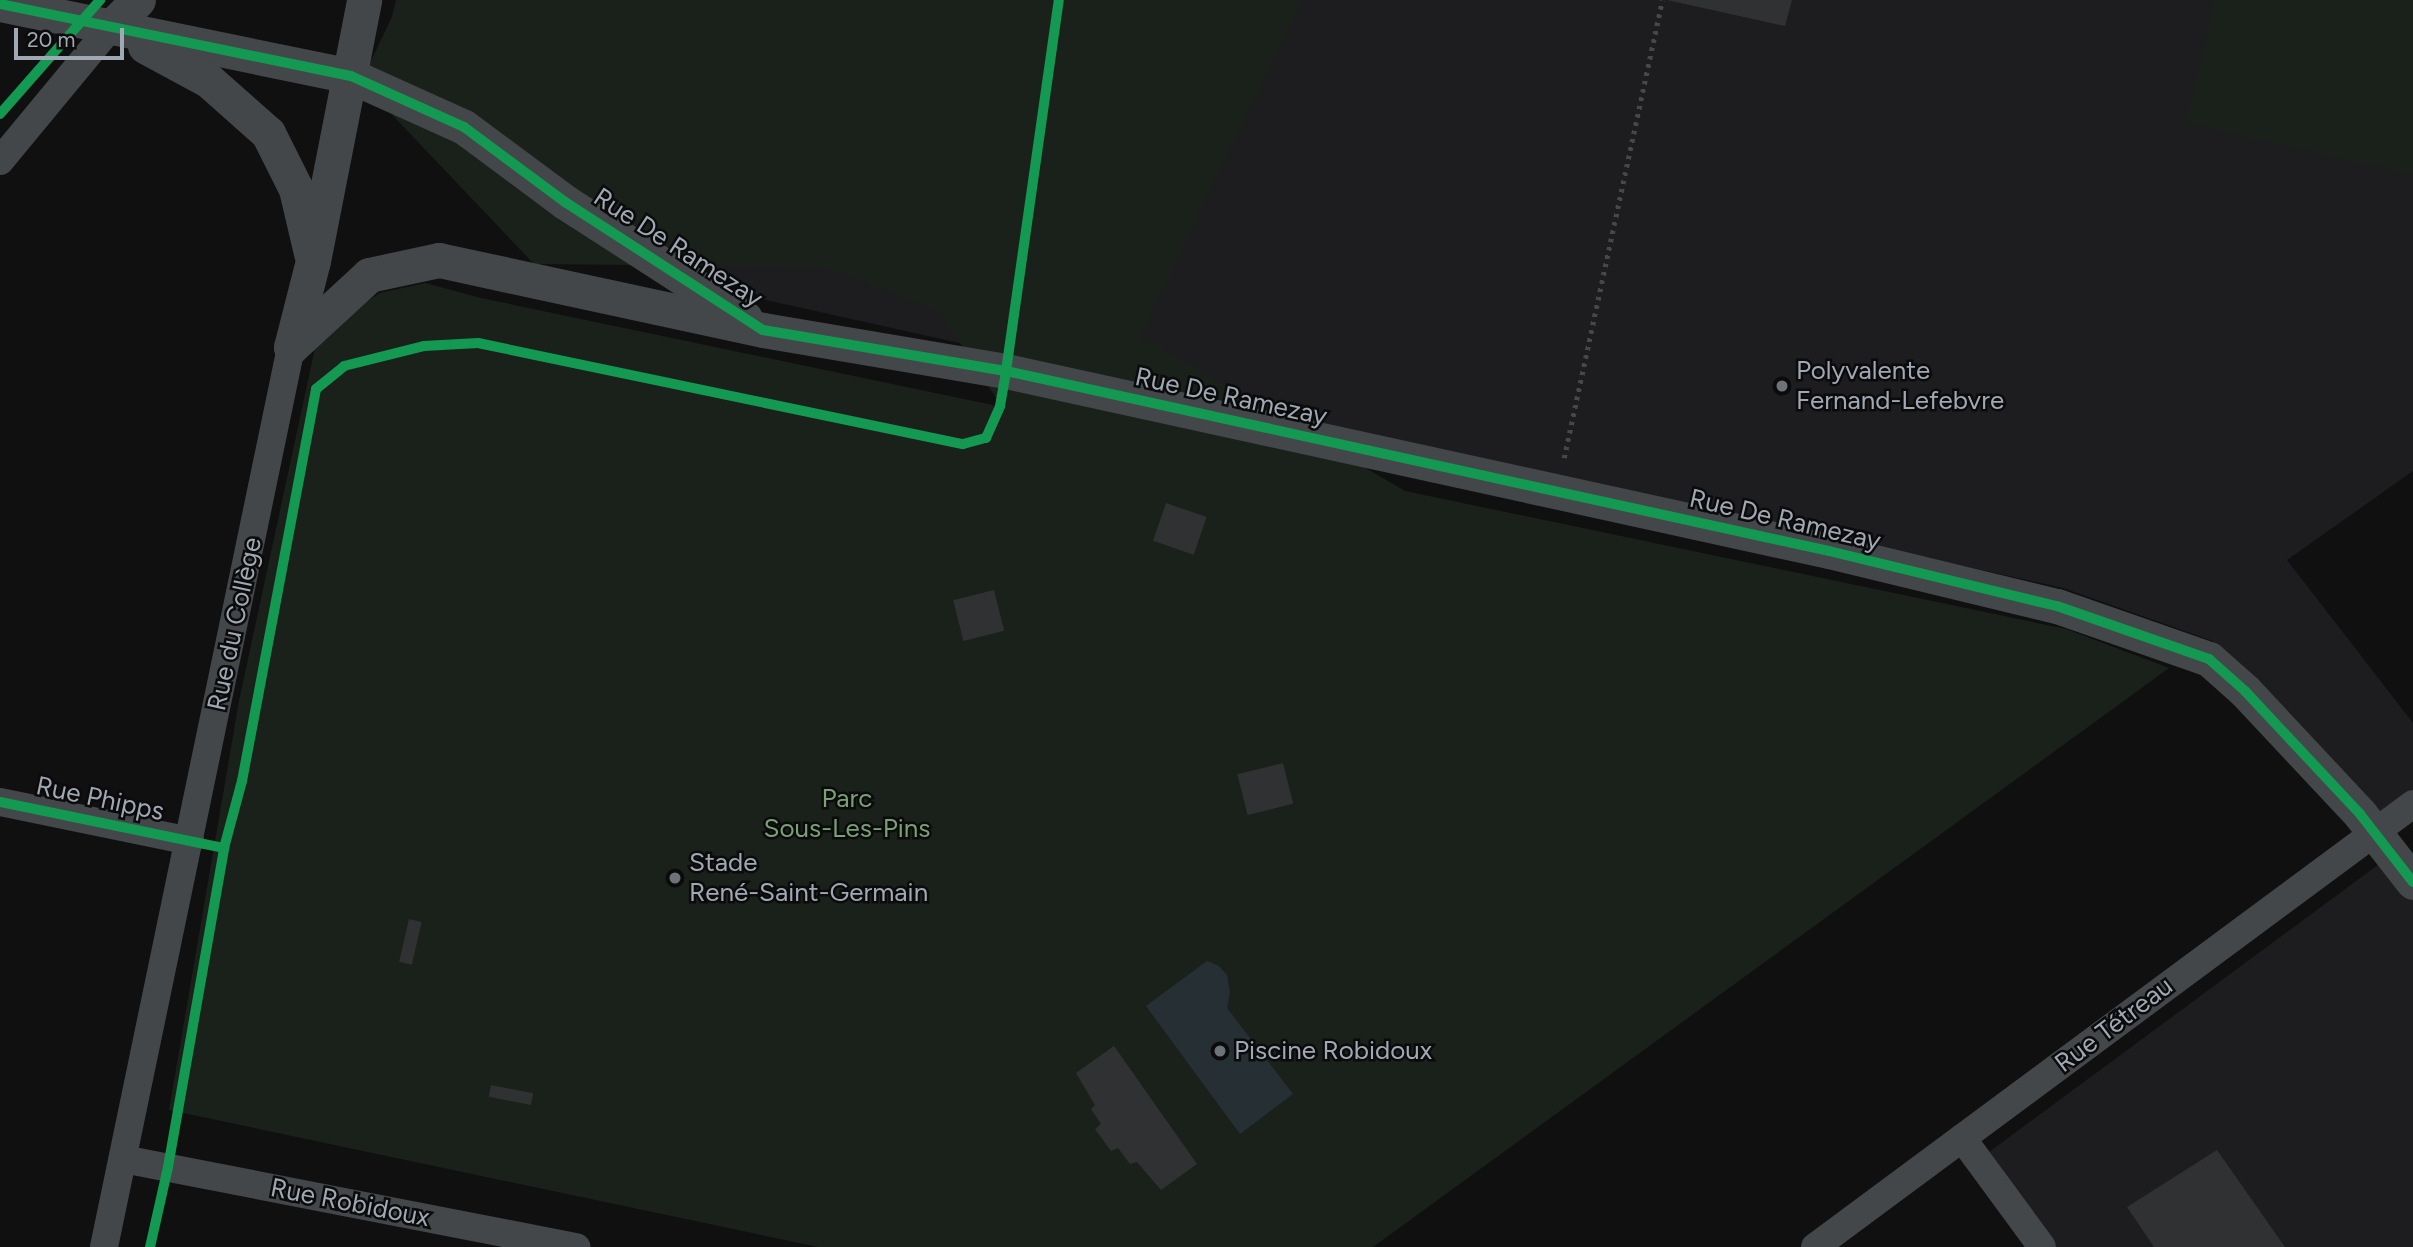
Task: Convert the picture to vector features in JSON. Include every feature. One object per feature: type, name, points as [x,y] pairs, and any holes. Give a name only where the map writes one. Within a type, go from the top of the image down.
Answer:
[{"type":"street","points":[[0,161],[111,27],[138,0]]},
{"type":"street","name":"Rue du Collège","points":[[104,1247],[291,347],[313,261],[352,76],[364,0]]},
{"type":"street","name":"Rue De Ramezay","points":[[0,4],[352,76],[464,127],[565,202],[763,330],[1019,374],[1829,551],[2057,606],[2209,659],[2245,691],[2375,832],[2413,882]]},
{"type":"street","points":[[111,27],[208,80],[268,133],[296,189],[313,261]]},
{"type":"street","points":[[291,347],[369,275],[439,260],[763,330]]},
{"type":"street","name":"Rue Phipps","points":[[0,802],[190,841]]},
{"type":"street","name":"Rue Tétreau","points":[[1815,1247],[2413,804]]},
{"type":"street","points":[[1962,1138],[2042,1247]]},
{"type":"street","name":"Rue Robidoux","points":[[123,1159],[577,1247]]},
{"type":"path","points":[[1556,493],[1662,0]]},
{"type":"shaded area","name":"Polyvalente Fernand-Lefebvre","points":[[396,0],[2413,0],[2413,471],[2287,560],[2413,723],[2413,799],[2386,819],[2213,641],[2063,588],[766,300],[380,64]]},
{"type":"shaded area","points":[[2386,859],[2413,896],[2413,1247],[2053,1247],[1985,1155]]},
{"type":"shaded area","name":"Piscine Robidoux","points":[[1207,961],[1219,966],[1227,975],[1230,992],[1227,1008],[1293,1094],[1240,1134],[1146,1006]]},
{"type":"green space","name":"Parc Sous-Les-Pins","points":[[400,0],[1302,0],[1140,336],[1405,491],[2066,629],[2169,668],[1373,1247],[818,1247],[169,1110],[239,701],[315,348],[353,310],[380,293],[425,283],[481,298],[1002,407],[939,311],[825,267],[534,264],[361,82]]},
{"type":"green space","points":[[2215,0],[2413,0],[2413,175],[2186,123]]},
{"type":"building","points":[[1667,0],[1792,0],[1785,26]]},
{"type":"building","points":[[1166,503],[1207,517],[1194,555],[1153,541]]},
{"type":"building","points":[[994,590],[1004,631],[963,641],[953,600]]},
{"type":"building","points":[[1283,763],[1293,804],[1248,815],[1237,774]]},
{"type":"building","points":[[409,919],[422,922],[412,965],[399,962]]},
{"type":"building","points":[[1114,1046],[1197,1164],[1161,1190],[1137,1162],[1130,1164],[1118,1148],[1111,1151],[1095,1129],[1101,1124],[1091,1109],[1095,1105],[1076,1073]]},
{"type":"building","points":[[491,1085],[533,1093],[531,1105],[489,1097]]},
{"type":"building","points":[[2217,1150],[2285,1247],[2154,1247],[2127,1207]]},
{"type":"cycle path","points":[[0,114],[100,0]]},
{"type":"cycle path","points":[[150,1247],[168,1167],[224,848],[242,781],[316,389],[344,366],[424,346],[478,343],[963,444],[986,438],[1000,406],[1006,371],[1059,0]]},
{"type":"cycle path","points":[[0,4],[351,76],[464,127],[565,202],[763,330],[1006,371],[1829,551],[2057,606],[2209,659],[2245,691],[2360,814],[2413,882]]},
{"type":"cycle path","points":[[0,802],[224,848]]},
{"type":"place","name":"Polyvalente Fernand-Lefebvre","points":[[1782,386]]},
{"type":"place","name":"Stade René-Saint-Germain","points":[[675,878]]},
{"type":"place","name":"Piscine Robidoux","points":[[1220,1051]]}]
